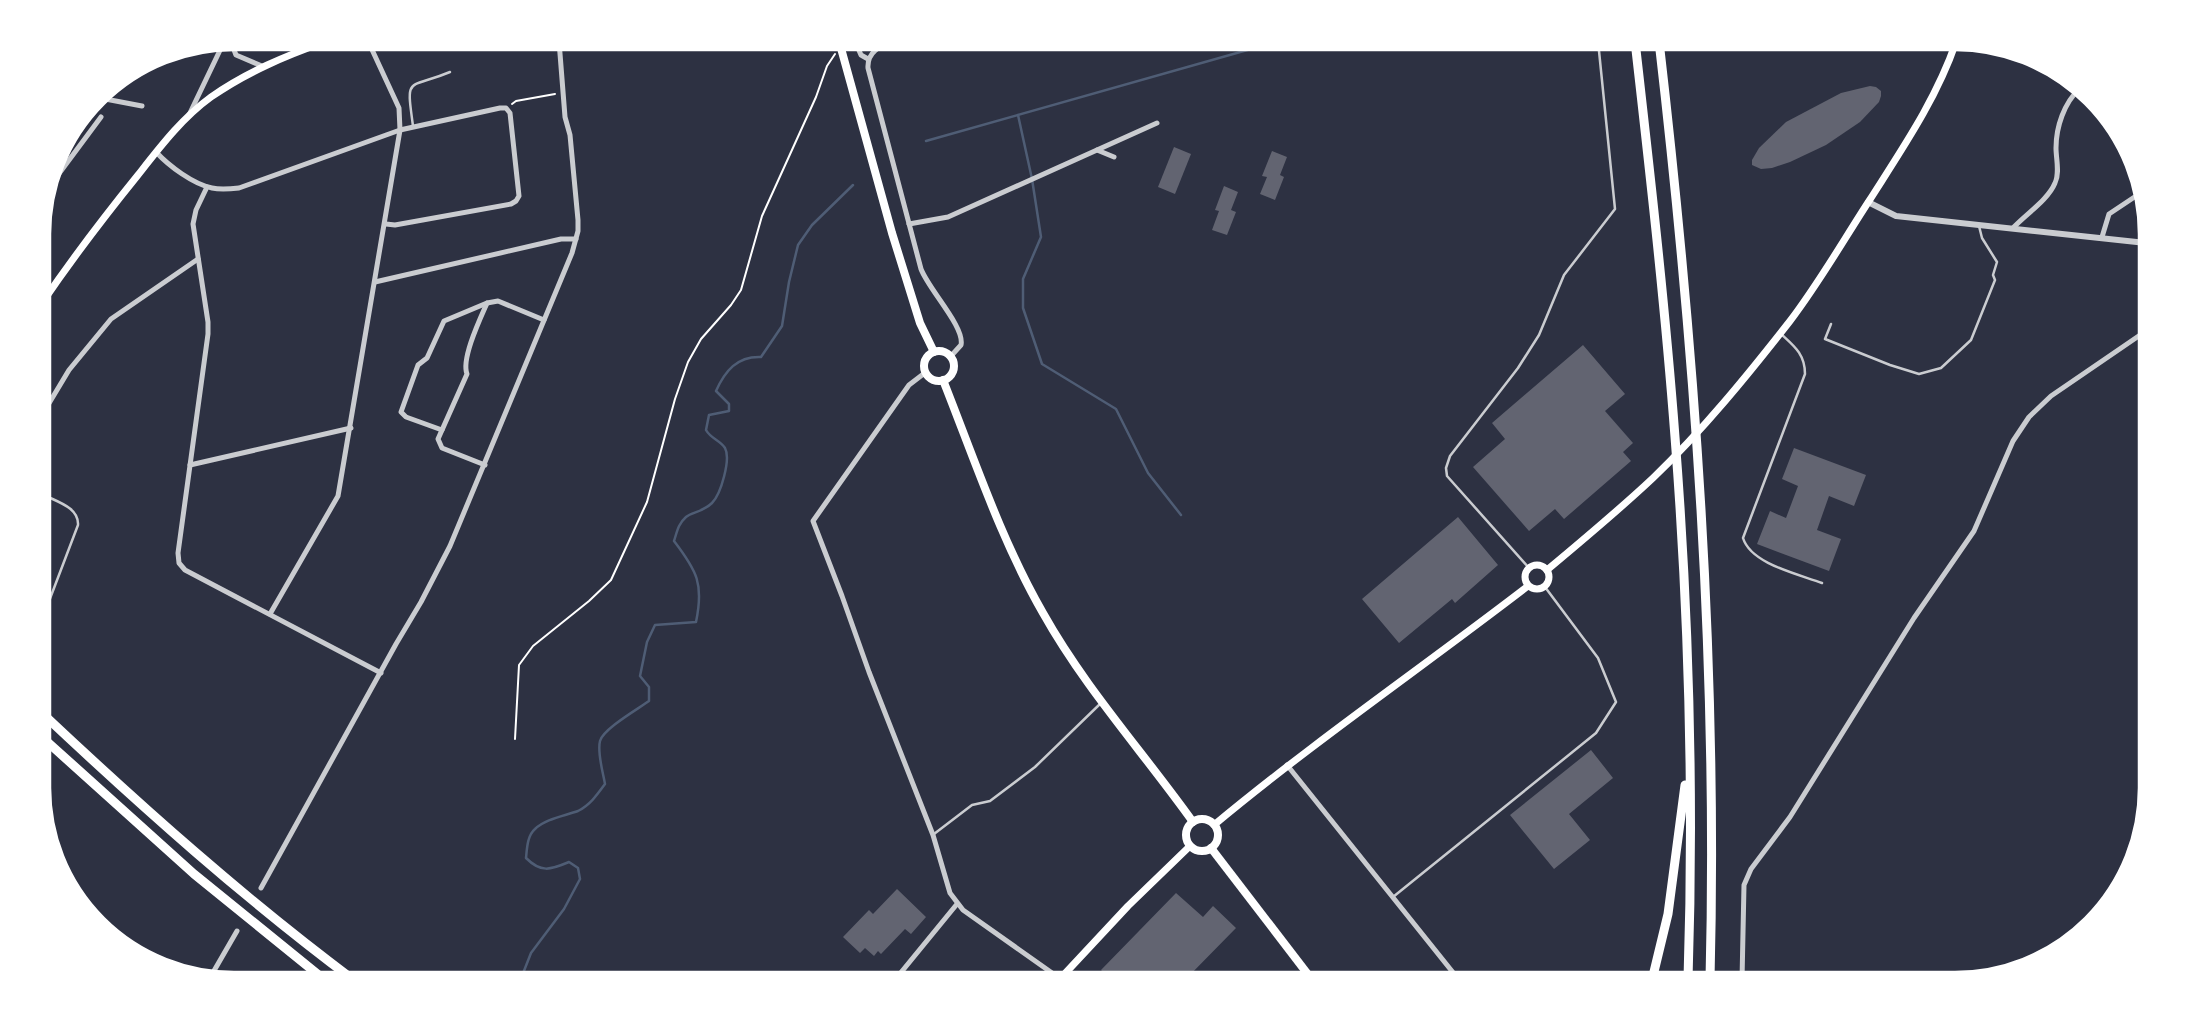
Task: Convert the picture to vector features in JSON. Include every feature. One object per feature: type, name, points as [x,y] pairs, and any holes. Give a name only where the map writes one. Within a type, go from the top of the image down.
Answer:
[{"type":"highway","points":[[1636,50],[1659,255],[1675,436],[1686,611],[1691,862],[1688,972]]},
{"type":"highway","points":[[1660,50],[1693,388],[1704,548],[1710,707],[1710,972]]},
{"type":"highway","points":[[50,720],[205,860],[290,931],[343,972]]},
{"type":"highway","points":[[50,744],[194,874],[315,972]]},
{"type":"highway","points":[[1654,972],[1668,914],[1689,755]]},
{"type":"main road","points":[[50,292],[86,241],[156,152],[188,116],[209,98],[262,66],[304,50]]},
{"type":"main road","points":[[841,50],[914,304],[924,333],[934,352]]},
{"type":"main road","points":[[1547,570],[1654,477],[1717,410],[1780,333],[1818,281],[1928,108],[1953,50]]},
{"type":"main road","points":[[943,351],[951,356],[953,370],[943,380],[931,378],[926,372],[924,363],[930,354],[934,352],[943,351]]},
{"type":"main road","points":[[943,380],[1004,533],[1025,580],[1063,646],[1193,822]]},
{"type":"main road","points":[[1541,566],[1547,570],[1550,578],[1545,587],[1534,590],[1528,586],[1525,579],[1529,568],[1541,566]]},
{"type":"main road","points":[[1214,825],[1287,765],[1392,690],[1528,586]]},
{"type":"main road","points":[[1204,820],[1214,825],[1218,837],[1211,848],[1203,851],[1190,846],[1186,836],[1189,826],[1193,822],[1204,820]]},
{"type":"main road","points":[[1067,972],[1128,906],[1190,846]]},
{"type":"main road","points":[[1211,848],[1307,972]]},
{"type":"street","points":[[188,116],[220,50]]},
{"type":"street","points":[[234,50],[236,55],[262,66]]},
{"type":"street","points":[[270,614],[338,496],[351,428],[400,130],[399,108],[372,50]]},
{"type":"street","points":[[261,888],[449,549],[576,239],[578,232],[575,190],[570,135],[565,117],[560,50]]},
{"type":"street","points":[[859,50],[861,55],[868,59]]},
{"type":"street","points":[[875,50],[868,59],[869,76],[927,284],[961,332],[961,345],[951,356]]},
{"type":"street","points":[[2014,228],[2050,193],[2057,181],[2056,148],[2058,130],[2065,109],[2074,94]]},
{"type":"street","points":[[109,100],[142,106]]},
{"type":"street","points":[[156,152],[181,172],[206,187],[220,189],[240,188],[400,130],[500,108],[506,108],[510,112],[519,196],[516,201],[511,204],[395,225],[386,224]]},
{"type":"street","points":[[62,170],[101,117]]},
{"type":"street","points":[[909,224],[948,217],[1157,123]]},
{"type":"street","points":[[1097,150],[1114,157]]},
{"type":"street","points":[[206,187],[194,214],[193,224],[208,322],[208,334],[178,553],[179,563],[185,570],[381,673]]},
{"type":"street","points":[[2102,237],[2110,214],[2135,197]]},
{"type":"street","points":[[1868,202],[1896,216],[2139,242]]},
{"type":"street","points":[[375,282],[561,239],[576,239]]},
{"type":"street","points":[[50,402],[69,370],[112,320],[198,259]]},
{"type":"street","points":[[442,430],[406,417],[402,412],[402,408],[418,365],[427,358],[444,321],[487,303],[498,301],[544,320]]},
{"type":"street","points":[[485,465],[442,448],[438,439],[467,374],[464,367],[472,338],[487,303]]},
{"type":"street","points":[[1742,972],[1744,885],[1751,869],[1790,817],[1914,618],[1974,531],[2013,441],[2029,417],[2051,396],[2139,336]]},
{"type":"street","points":[[926,372],[909,385],[813,521],[869,672],[933,835],[950,893],[957,904],[1049,972]]},
{"type":"street","points":[[190,464],[351,428]]},
{"type":"street","points":[[1287,765],[1452,972]]},
{"type":"street","points":[[901,972],[957,904]]},
{"type":"street","points":[[214,971],[237,931]]},
{"type":"lane","points":[[1529,568],[1447,476],[1446,468],[1450,456],[1518,368],[1540,335],[1564,275],[1615,209],[1599,50]]},
{"type":"lane","points":[[413,127],[409,94],[410,87],[416,83],[432,80],[450,72]]},
{"type":"lane","points":[[1831,324],[1825,339],[1851,350],[1920,374],[1941,368],[1971,340],[1995,280],[1993,275],[1997,262],[1982,238],[1979,224]]},
{"type":"lane","points":[[1780,333],[1798,349],[1803,358],[1805,374],[1743,538],[1746,548],[1758,558],[1822,583]]},
{"type":"lane","points":[[50,498],[74,511],[78,518],[78,526],[50,597]]},
{"type":"lane","points":[[1392,898],[1596,733],[1616,702],[1598,658],[1545,587]]},
{"type":"lane","points":[[933,835],[972,805],[990,801],[1035,767],[1103,702]]},
{"type":"path","points":[[515,739],[519,665],[533,646],[590,601],[611,580],[647,502],[675,399],[688,362],[701,339],[731,305],[741,290],[762,216],[816,97],[827,66],[836,50]]},
{"type":"path","points":[[506,108],[516,101],[563,93]]},
{"type":"building","points":[[1870,86],[1876,87],[1881,91],[1879,102],[1860,122],[1826,145],[1790,162],[1772,168],[1761,169],[1752,165],[1752,160],[1759,148],[1786,122],[1841,93]]},
{"type":"building","points":[[1174,147],[1191,154],[1175,194],[1158,187]]},
{"type":"building","points":[[1272,151],[1287,157],[1280,175],[1284,177],[1275,200],[1260,194],[1267,177],[1262,176]]},
{"type":"building","points":[[1224,186],[1238,192],[1231,210],[1236,212],[1227,235],[1212,230],[1219,211],[1215,210]]},
{"type":"building","points":[[1583,345],[1625,394],[1605,411],[1633,443],[1623,452],[1631,461],[1564,519],[1555,509],[1529,531],[1473,467],[1505,439],[1492,423]]},
{"type":"building","points":[[1794,448],[1866,475],[1854,506],[1829,496],[1817,530],[1841,539],[1829,571],[1757,544],[1770,511],[1786,518],[1798,486],[1782,479]]},
{"type":"building","points":[[1458,517],[1498,565],[1455,603],[1452,599],[1399,643],[1362,599]]},
{"type":"building","points":[[1591,750],[1613,778],[1569,814],[1590,840],[1554,869],[1510,815]]},
{"type":"building","points":[[897,889],[926,917],[911,934],[905,929],[881,954],[878,951],[874,956],[865,948],[860,953],[843,937],[869,910],[873,914]]},
{"type":"building","points":[[1176,893],[1203,917],[1213,906],[1236,928],[1193,972],[1103,972],[1101,970]]},
{"type":"waterway","points":[[926,141],[1247,50]]},
{"type":"waterway","points":[[1018,115],[1032,179],[1041,237],[1023,279],[1023,308],[1042,364],[1116,409],[1148,473],[1181,515]]},
{"type":"waterway","points":[[524,972],[531,953],[564,909],[580,879],[578,868],[569,862],[546,869],[531,863],[526,858],[530,835],[544,823],[582,809],[605,784],[600,757],[600,741],[614,725],[649,701],[649,687],[640,676],[647,642],[655,625],[696,622],[699,598],[697,578],[674,541],[681,522],[688,515],[712,503],[719,492],[724,476],[727,453],[721,443],[706,430],[709,415],[729,411],[729,404],[716,391],[723,377],[733,366],[745,359],[761,357],[782,326],[789,282],[798,245],[812,225],[853,185]]}]
